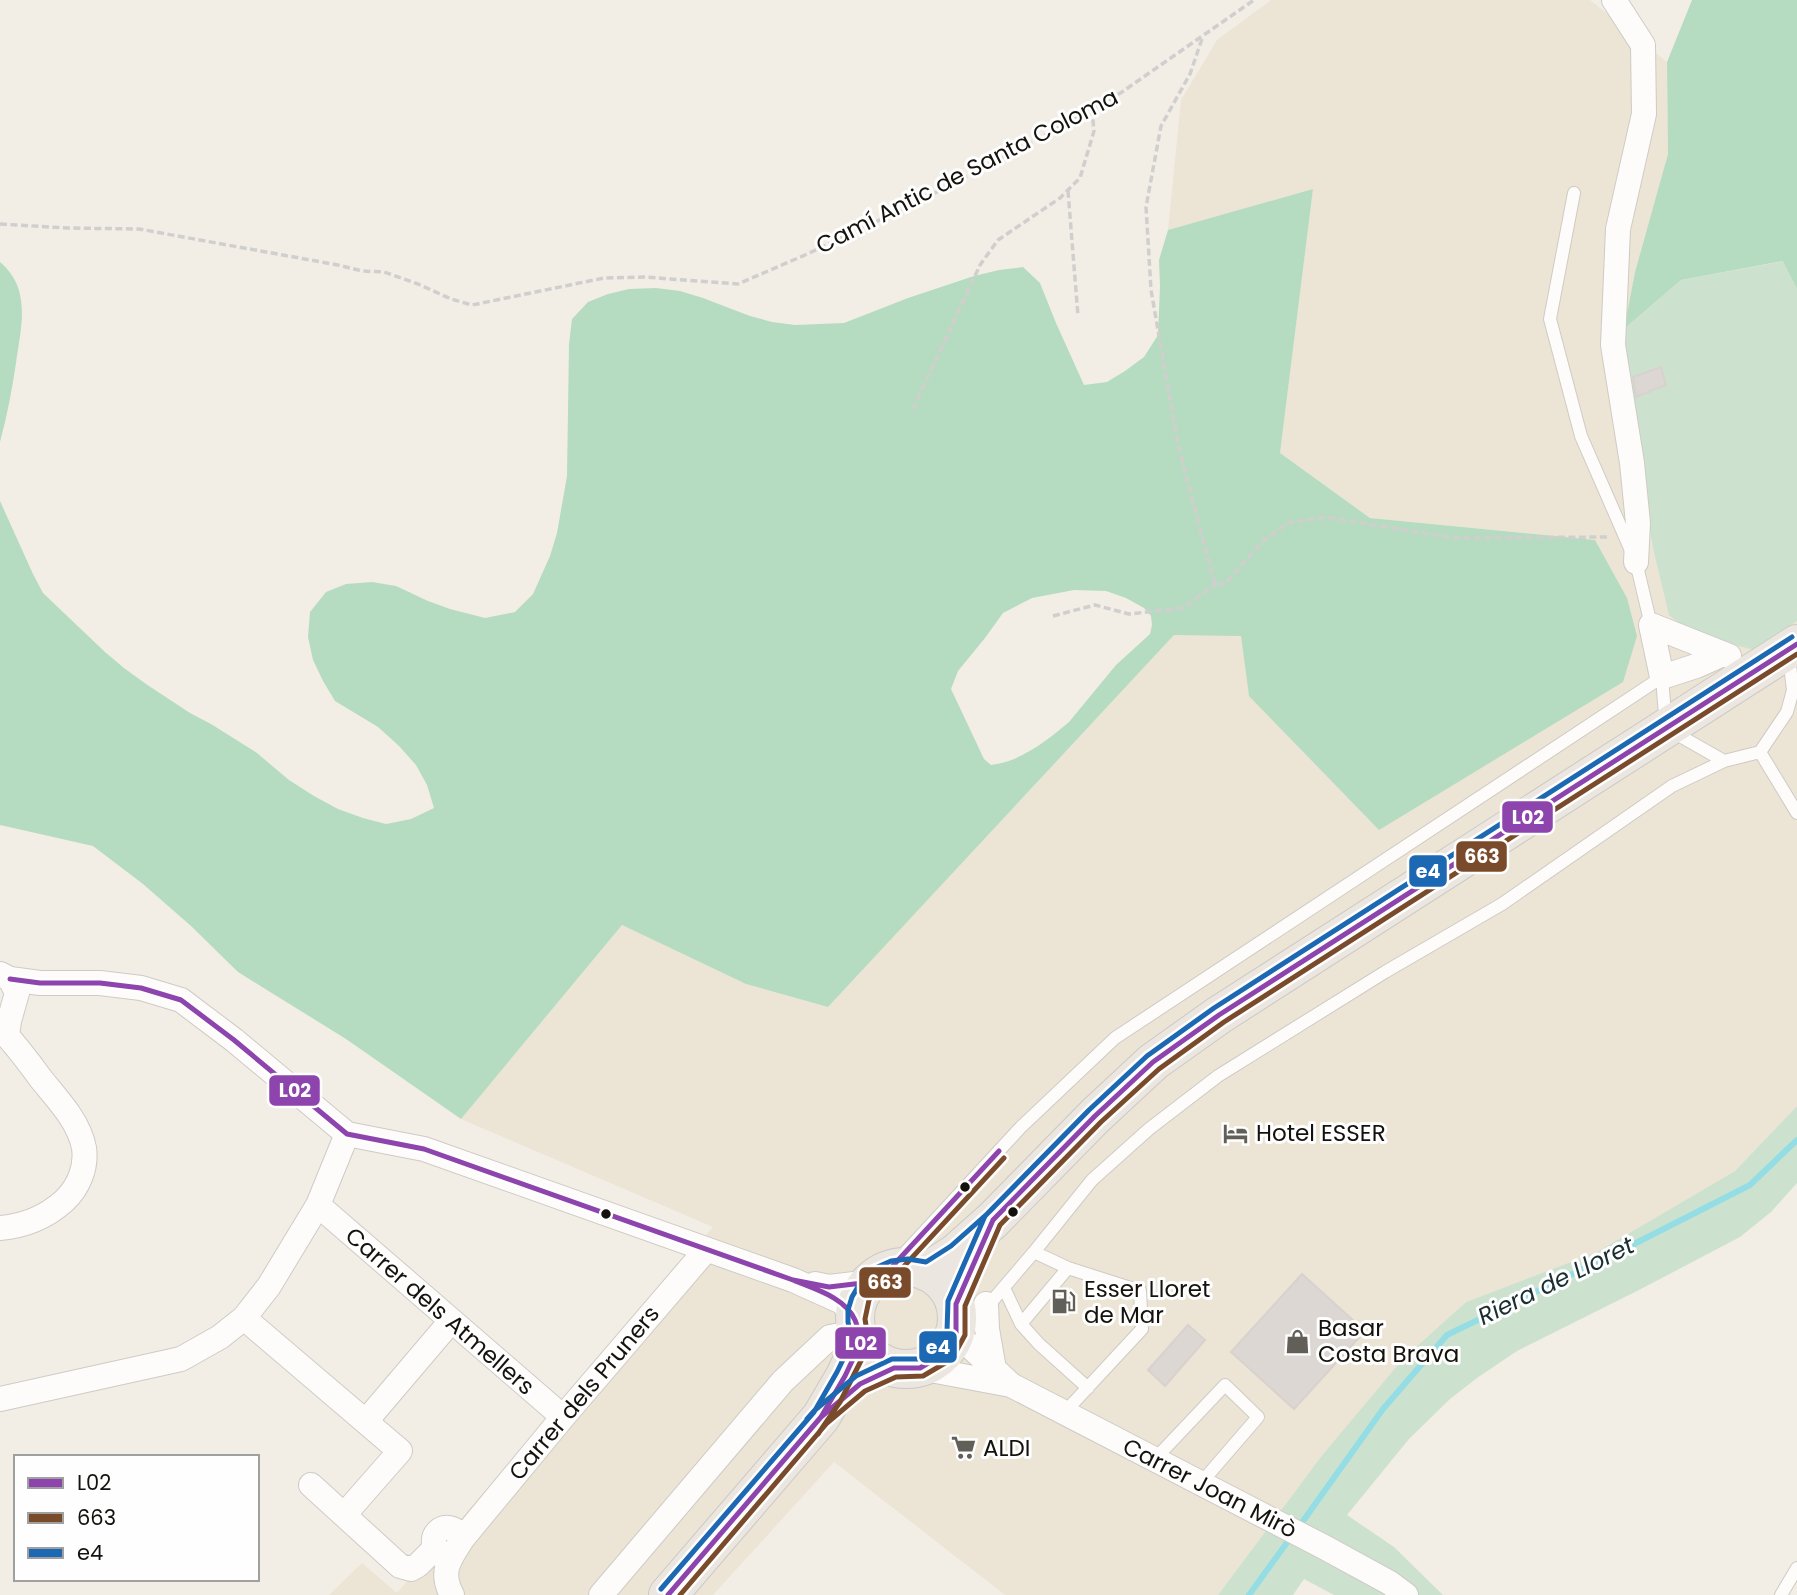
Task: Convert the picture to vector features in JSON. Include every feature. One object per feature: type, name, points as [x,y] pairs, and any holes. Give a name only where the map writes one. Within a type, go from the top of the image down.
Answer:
[{"type":"main road","points":[[927,1272],[956,1253],[993,1220],[1095,1116],[1153,1062],[1219,1015],[1782,654]]},
{"type":"main road","points":[[668,1595],[821,1417],[860,1384],[945,1353],[972,1309],[993,1220]]},
{"type":"main road","points":[[821,1417],[845,1377],[858,1331],[858,1302],[880,1276],[913,1268],[927,1272],[941,1280],[972,1309]]},
{"type":"main road","points":[[858,1331],[873,1357],[907,1368]]},
{"type":"street","points":[[1614,0],[1643,45],[1644,114],[1618,229],[1613,345],[1632,463],[1638,523],[1636,562]]},
{"type":"street","points":[[1651,625],[1662,677],[1696,666],[1723,653]]},
{"type":"street","points":[[1651,625],[1723,653],[1782,654]]},
{"type":"street","points":[[0,1228],[20,1226],[53,1211],[71,1195],[83,1174],[84,1148],[73,1121],[7,1004],[40,983],[100,983],[141,988],[181,1000],[234,1040],[347,1134],[424,1149],[793,1280],[842,1302],[858,1331],[830,1337],[783,1381],[601,1595]]},
{"type":"street","points":[[0,1399],[181,1359],[220,1337],[244,1318],[269,1286],[318,1206],[347,1134]]},
{"type":"street","name":"Carrer dels Atmellers","points":[[318,1206],[563,1417]]},
{"type":"street","name":"Carrer dels Pruners","points":[[344,1516],[405,1568],[411,1569],[449,1547],[706,1250]]},
{"type":"street","points":[[793,1280],[829,1287],[880,1276]]},
{"type":"street","points":[[972,1309],[987,1329],[1003,1377]]},
{"type":"street","name":"Carrer Joan Mirò","points":[[972,1309],[1003,1377]]},
{"type":"street","points":[[244,1318],[400,1451],[344,1516],[311,1485]]},
{"type":"street","points":[[366,1422],[451,1321]]},
{"type":"street","name":"Carrer Joan Mirò","points":[[907,1368],[1003,1377],[1064,1413],[1324,1547],[1390,1583],[1406,1595]]},
{"type":"street","points":[[449,1547],[446,1584],[452,1595]]},
{"type":"lane","points":[[1574,193],[1550,319],[1581,436],[1636,562],[1651,625]]},
{"type":"lane","points":[[972,1309],[1034,1252],[1092,1180],[1149,1129],[1218,1076],[1384,972],[1502,904],[1672,786],[1724,761],[1760,752],[1787,712],[1793,690],[1782,654]]},
{"type":"lane","points":[[880,1276],[1020,1128],[1115,1038],[1662,677],[1666,728],[1724,761]]},
{"type":"lane","points":[[1760,752],[1797,813]]},
{"type":"lane","points":[[1034,1252],[1068,1268],[1140,1291],[1142,1329],[1064,1413]]},
{"type":"lane","points":[[1021,1324],[1068,1268]]},
{"type":"lane","points":[[972,1309],[1021,1324],[1088,1388]]},
{"type":"lane","points":[[1154,1460],[1225,1385],[1258,1417],[1201,1483]]},
{"type":"lane","points":[[1781,1595],[1797,1568]]},
{"type":"path","name":"Camí Antic de Santa Coloma","points":[[0,224],[139,229],[362,271],[384,272],[472,305],[604,278],[644,277],[738,284],[806,256],[916,203],[1092,110],[1254,0]]},
{"type":"path","points":[[1203,37],[1190,74],[1161,126],[1146,207],[1151,290],[1178,445],[1215,585]]},
{"type":"path","points":[[913,409],[980,265],[998,240],[1060,198],[1080,178],[1094,131],[1092,110]]},
{"type":"path","points":[[1068,191],[1078,316]]},
{"type":"path","points":[[1053,616],[1095,605],[1129,614],[1183,608],[1215,585],[1225,584],[1263,541],[1288,523],[1326,517],[1455,538],[1605,537],[1625,534]]},
{"type":"shaded area","points":[[1271,0],[1590,0],[1667,62],[1668,154],[1635,272],[1624,329],[1630,421],[1653,548],[1755,650],[1797,621],[1797,1106],[1735,1171],[1597,1252],[1465,1302],[1320,1458],[1218,1595],[1005,1595],[834,1462],[713,1595],[329,1595],[362,1563],[397,1593],[713,1227],[461,1119],[622,925],[746,984],[828,1007],[1174,635],[1241,635],[1249,696],[1595,540],[1370,518],[1280,453],[1313,189],[1168,230],[1181,100],[1217,40]]},
{"type":"green space","points":[[1692,0],[1797,0],[1797,289],[1783,261],[1681,280],[1624,329],[1635,272],[1668,154],[1667,62]]},
{"type":"green space","points":[[1313,189],[1280,453],[1370,518],[1595,540],[1627,598],[1637,636],[1623,682],[1379,830],[1249,696],[1241,636],[1174,635],[828,1007],[746,984],[622,925],[461,1119],[346,1039],[238,972],[143,884],[93,846],[0,825],[0,501],[43,593],[124,668],[190,713],[257,753],[289,780],[338,809],[386,824],[411,819],[434,808],[427,785],[416,765],[399,746],[378,727],[335,701],[313,660],[308,637],[310,612],[326,592],[346,584],[372,582],[396,586],[450,609],[485,618],[515,612],[533,594],[557,533],[567,476],[569,344],[572,319],[588,302],[629,289],[656,288],[680,291],[772,322],[795,325],[844,323],[974,276],[1023,267],[1040,283],[1084,385],[1107,382],[1125,371],[1144,357],[1158,335],[1159,260],[1168,230]],"holes":[[[1074,590],[1106,591],[1144,608],[1151,616],[1150,634],[1116,665],[1061,729],[1023,755],[991,765],[984,759],[951,689],[958,671],[1003,613],[1032,598]]]},
{"type":"green space","points":[[1784,261],[1797,289],[1797,621],[1755,650],[1694,635],[1669,615],[1653,548],[1630,421],[1624,329],[1681,280]]},
{"type":"green space","points":[[0,262],[17,284],[22,322],[0,442]]},
{"type":"green space","points":[[1797,1106],[1797,1183],[1771,1212],[1740,1237],[1517,1351],[1477,1378],[1450,1399],[1409,1439],[1347,1515],[1394,1547],[1443,1595],[1334,1595],[1304,1579],[1293,1595],[1218,1595],[1320,1458],[1402,1360],[1466,1302],[1597,1252],[1735,1171]]},
{"type":"building","points":[[1661,367],[1666,385],[1636,397],[1633,377]]},
{"type":"building","name":"Basar Costa Brava","points":[[1302,1274],[1365,1331],[1294,1409],[1231,1352]]},
{"type":"building","points":[[1188,1325],[1205,1340],[1165,1386],[1148,1370]]},
{"type":"waterway","name":"Riera de Lloret","points":[[1298,1528],[1383,1409],[1447,1335],[1750,1185],[1797,1140]]},
{"type":"waterway","name":"Riera de Lloret","points":[[1249,1595],[1291,1537]]},
{"type":"transit line","name":"e4","points":[[661,1589],[814,1412],[852,1341],[848,1322],[852,1297],[863,1278],[873,1269],[891,1261],[908,1259],[926,1262],[951,1246],[1147,1056],[1214,1008],[1792,637]]},
{"type":"transit line","name":"L02","points":[[821,1417],[860,1384],[894,1368],[920,1368],[945,1353],[956,1333],[956,1304],[993,1220],[1095,1116],[1153,1062],[1219,1015],[1797,644]]},
{"type":"transit line","name":"663","points":[[680,1595],[827,1423],[865,1391],[896,1377],[923,1376],[952,1359],[965,1335],[965,1306],[1000,1225],[1101,1122],[1159,1069],[1224,1022],[1797,654]]},
{"type":"transit line","name":"L02","points":[[10,979],[40,983],[100,983],[141,988],[181,1000],[234,1040],[347,1134],[424,1149],[793,1280],[844,1305],[855,1320],[861,1342],[821,1417],[668,1595]]},
{"type":"transit line","name":"L02","points":[[793,1280],[829,1287],[871,1282],[889,1270],[999,1151]]},
{"type":"transit line","name":"663","points":[[818,1434],[840,1402],[869,1345],[865,1319],[869,1300],[878,1287],[895,1276],[1004,1158]]},
{"type":"transit line","name":"e4","points":[[807,1419],[856,1376],[892,1359],[918,1359],[938,1347],[947,1331],[948,1301],[985,1216],[994,1207]]},
{"type":"place","name":"Hotel ESSER","points":[[1236,1133]]},
{"type":"place","name":"Esser Lloret de Mar","points":[[1064,1302]]},
{"type":"place","name":"Basar Costa Brava","points":[[1298,1341]]},
{"type":"place","name":"ALDI","points":[[963,1448]]}]
